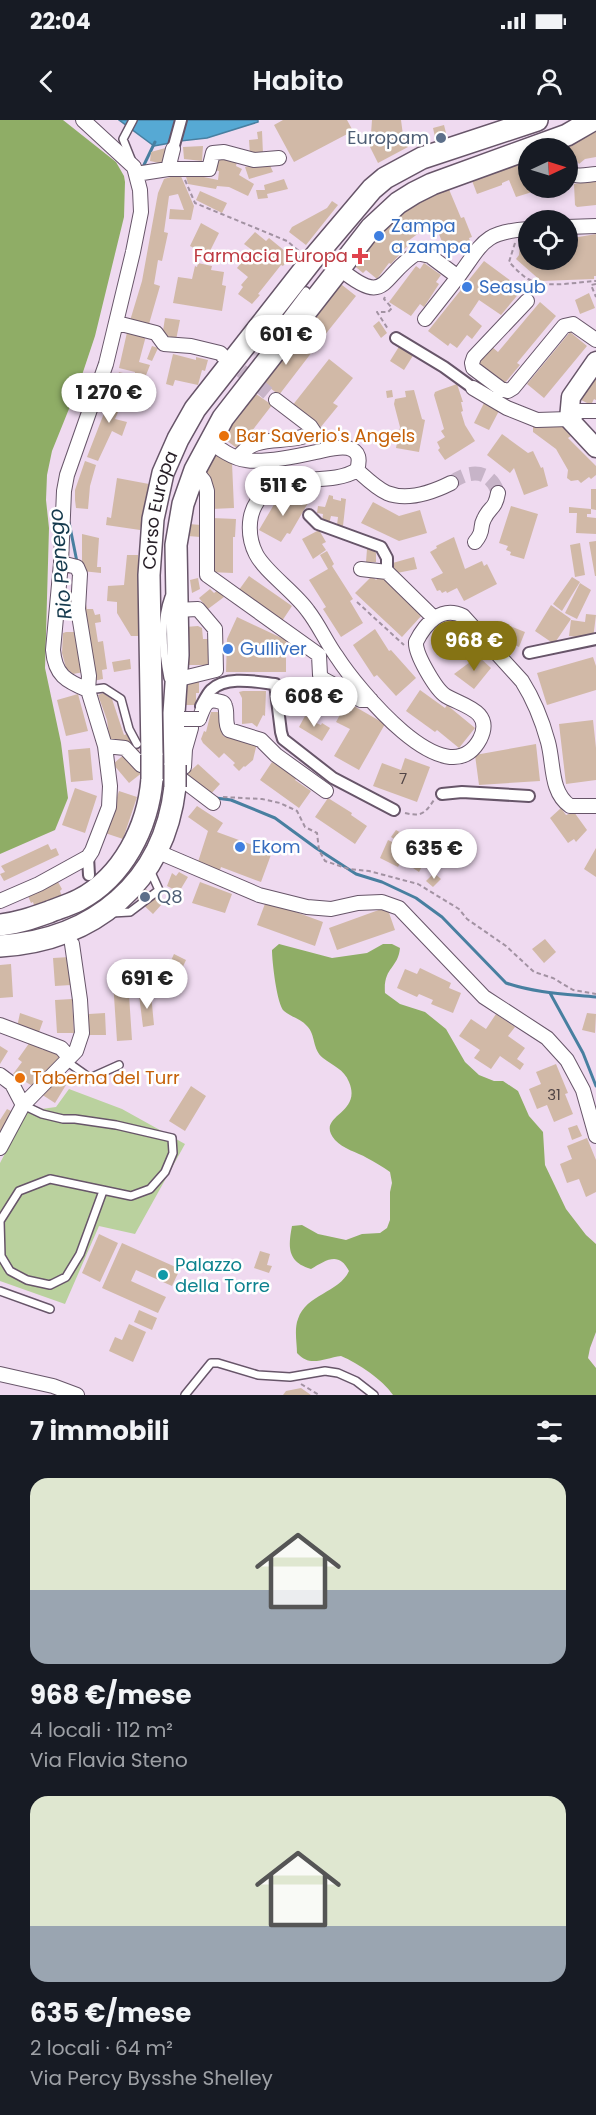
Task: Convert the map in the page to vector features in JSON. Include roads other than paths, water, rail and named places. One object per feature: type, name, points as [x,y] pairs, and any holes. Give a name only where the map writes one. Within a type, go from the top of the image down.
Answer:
[{"type":"main road","name":"Corso Europa","points":[[0,925],[20,923],[80,900],[113,874],[135,842],[142,827],[148,808],[152,779],[145,750],[151,711],[153,519],[163,473],[195,408],[361,201],[385,178],[422,158],[537,120]]},
{"type":"main road","name":"Corso Europa","points":[[567,138],[593,120]]},
{"type":"main road","name":"Corso Europa","points":[[0,946],[70,938],[103,913],[121,899],[142,875],[171,814],[185,720],[170,672],[177,655],[167,607],[175,582],[177,530],[195,470],[209,440],[223,418],[378,220],[398,203],[432,184],[518,156]]},
{"type":"main road","points":[[596,361],[571,397],[568,419],[596,448]]},
{"type":"street","points":[[83,120],[138,171],[141,190],[141,212],[117,322],[89,417],[67,475],[64,491],[54,663],[58,672],[70,683],[88,690]]},
{"type":"street","points":[[175,169],[173,149],[182,120]]},
{"type":"street","points":[[138,171],[208,169],[213,153],[224,152],[254,160],[279,158]]},
{"type":"street","points":[[578,176],[596,174]]},
{"type":"street","points":[[578,227],[596,226]]},
{"type":"street","points":[[426,319],[482,244],[492,235],[508,230],[518,232]]},
{"type":"street","points":[[339,268],[365,288],[373,288],[392,278],[406,260],[417,253],[430,256],[458,277]]},
{"type":"street","points":[[527,302],[474,357],[471,363],[473,368],[501,389],[508,391],[513,388],[564,326],[573,324],[596,340]]},
{"type":"street","points":[[117,322],[156,333],[164,344],[191,346],[222,354]]},
{"type":"street","points":[[396,338],[444,367],[473,388],[525,416],[537,420],[568,419],[580,411],[596,411]]},
{"type":"street","points":[[238,458],[244,449],[257,442],[290,439],[314,432],[310,426],[276,400]]},
{"type":"street","points":[[209,440],[238,458],[254,460],[346,447],[355,451],[359,457],[357,470],[348,476],[336,479],[294,481],[271,488],[257,501],[252,512],[250,535],[257,557],[294,592],[308,610],[337,658],[374,704],[395,725],[437,755],[463,755],[475,746],[480,738],[482,722],[477,712],[470,706],[444,695],[418,656],[416,642],[434,618],[448,612],[463,616],[522,681],[534,703],[543,725],[559,795],[570,806],[596,806]]},
{"type":"street","points":[[195,470],[204,481],[207,490],[207,576],[319,655],[320,675],[323,679],[361,700],[374,704]]},
{"type":"street","points":[[357,470],[389,494],[430,493],[451,483]]},
{"type":"street","points":[[475,542],[482,534],[483,519],[496,506],[498,493]]},
{"type":"street","points":[[309,515],[318,525],[381,547],[387,558],[387,572]]},
{"type":"street","points":[[0,901],[39,884],[88,857],[109,807],[110,786],[105,746],[88,690],[89,676],[78,609],[80,574],[76,567],[61,563]]},
{"type":"street","points":[[361,569],[387,572],[434,618]]},
{"type":"street","points":[[167,607],[198,609],[215,629],[216,670],[170,672]]},
{"type":"street","points":[[529,653],[596,639]]},
{"type":"street","points":[[185,720],[210,690],[218,686],[235,681],[275,684],[283,739],[333,778],[393,810]]},
{"type":"street","points":[[185,720],[213,700],[222,702],[225,706],[226,724],[229,730],[261,740],[276,755],[326,791]]},
{"type":"street","points":[[105,746],[125,748],[141,765],[178,778],[213,803]]},
{"type":"street","points":[[442,794],[462,792],[530,796]]},
{"type":"street","points":[[88,857],[89,875]]},
{"type":"street","points":[[152,858],[259,895],[307,907],[331,909],[358,903],[382,902],[399,908],[484,997],[547,1038],[567,1060],[583,1090],[596,1136]]},
{"type":"street","points":[[0,1148],[23,1105],[75,1051],[82,1033],[80,1000],[70,938]]},
{"type":"street","points":[[0,1025],[61,1048],[68,1059]]},
{"type":"street","points":[[0,1075],[12,1084],[23,1105]]},
{"type":"street","points":[[0,1374],[66,1393]]},
{"type":"lane","points":[[133,120],[123,139],[138,171]]},
{"type":"lane","points":[[266,344],[306,291]]},
{"type":"lane","points":[[151,711],[170,672]]},
{"type":"lane","points":[[88,690],[104,688],[121,699],[129,729],[145,750]]},
{"type":"lane","points":[[68,1059],[90,1078],[119,1065]]},
{"type":"lane","points":[[23,1105],[63,1119],[116,1125],[172,1138],[173,1153],[165,1172],[150,1189],[131,1196],[50,1179],[19,1191],[0,1221],[1,1256],[10,1271],[27,1280],[50,1285],[66,1277],[80,1254],[104,1191]]},
{"type":"lane","points":[[0,1291],[50,1309]]},
{"type":"lane","points":[[185,1395],[206,1366],[210,1363],[218,1363],[258,1375],[290,1377],[325,1371],[338,1373],[356,1381],[374,1395]]},
{"type":"water","points":[[119,120],[176,120],[170,143],[154,146]]},
{"type":"water","points":[[187,120],[258,120],[258,122],[207,138],[181,141]]},
{"type":"waterway","name":"Rio Penego","points":[[142,169],[155,142]]},
{"type":"waterway","name":"Rio Penego","points":[[69,522],[77,562]]},
{"type":"waterway","name":"Rio Penego","points":[[216,798],[231,800],[275,818],[356,874],[382,882],[416,898],[442,917],[506,983],[539,991],[596,997]]},
{"type":"waterway","name":"Rio Penego","points":[[550,993],[583,1053],[596,1086]]},
{"type":"tunnel","points":[[225,357],[276,400]]},
{"type":"tunnel","points":[[451,483],[471,474],[484,475],[490,479],[498,493]]},
{"type":"place","name":"Europam","points":[[441,138]]},
{"type":"place","name":"Zampa a zampa","points":[[379,236]]},
{"type":"place","name":"Farmacia Europa","points":[[360,256]]},
{"type":"place","name":"Seasub","points":[[467,287]]},
{"type":"place","name":"Bar Saverio's Angels","points":[[224,436]]},
{"type":"place","name":"Gulliver","points":[[228,649]]},
{"type":"place","name":"Ekom","points":[[240,847]]},
{"type":"place","name":"Q8","points":[[145,897]]},
{"type":"place","name":"Taberna del Turr","points":[[20,1078]]},
{"type":"place","name":"Palazzo della Torre","points":[[163,1275]]}]
